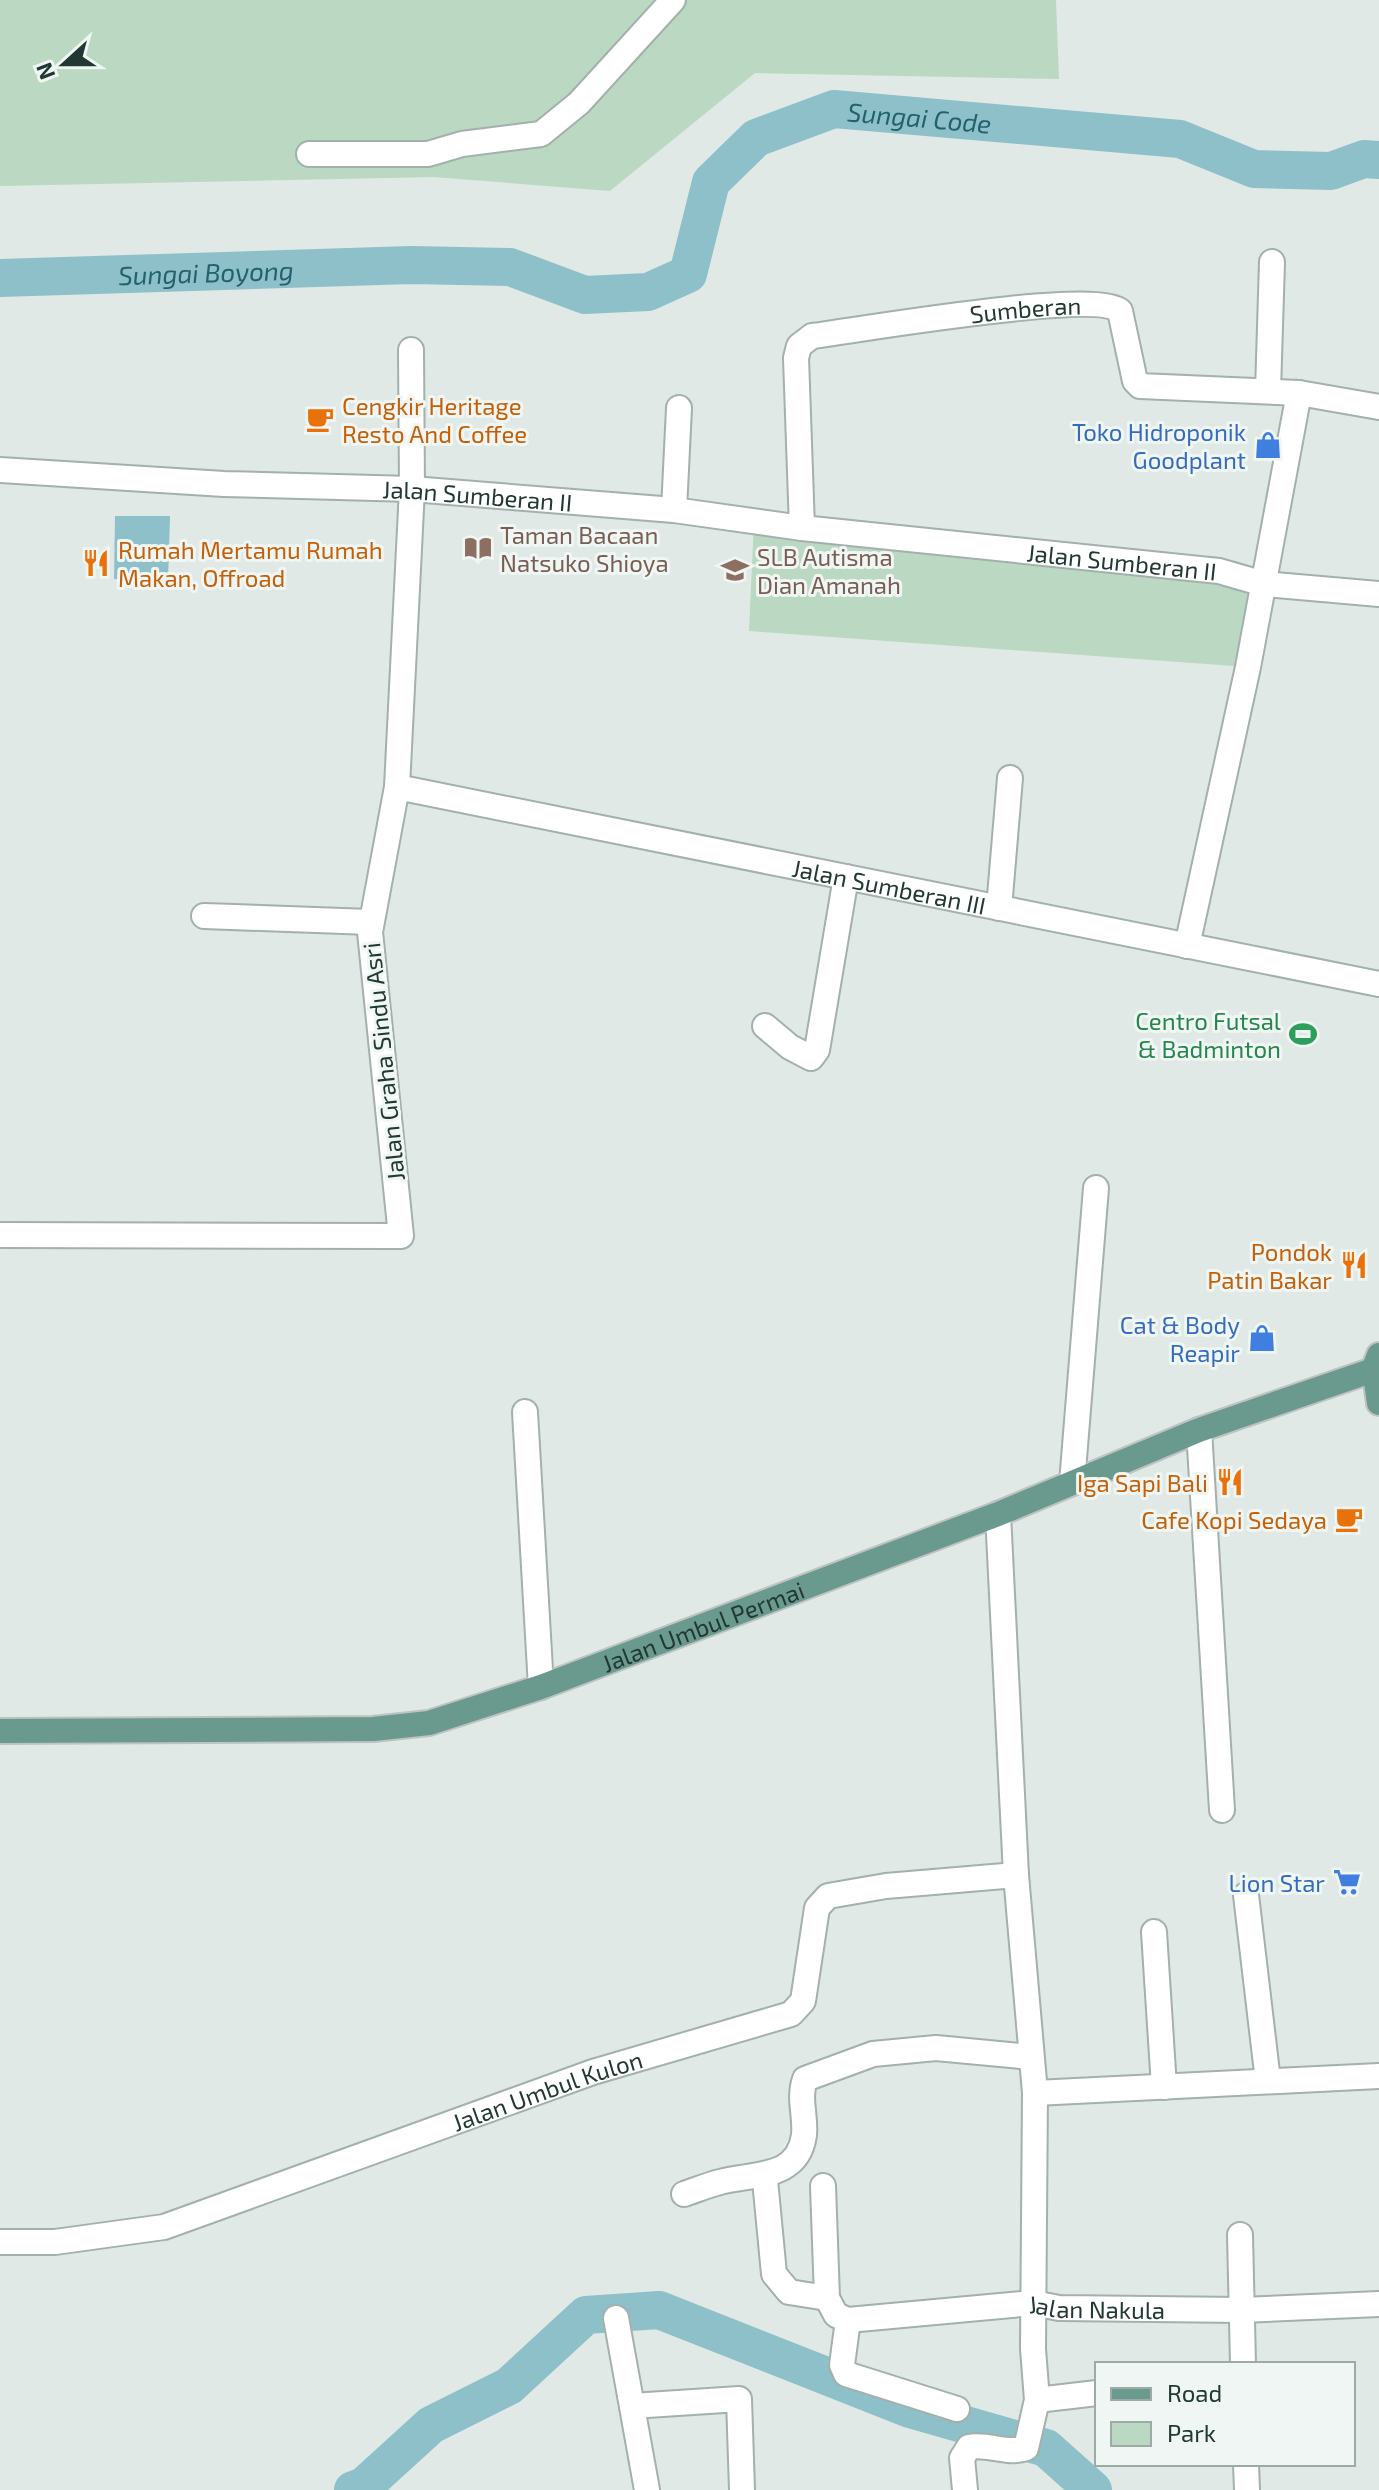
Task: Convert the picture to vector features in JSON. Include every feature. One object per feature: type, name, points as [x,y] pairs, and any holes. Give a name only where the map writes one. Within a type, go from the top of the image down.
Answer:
[{"type":"main road","name":"Jalan Umbul Permai","points":[[0,1731],[373,1729],[429,1723],[541,1687],[998,1514],[1199,1430],[1377,1363]]},
{"type":"main road","points":[[1377,1363],[1379,1403]]},
{"type":"street","points":[[309,154],[428,154],[462,144],[541,134],[579,103],[673,0]]},
{"type":"street","points":[[1268,391],[1272,262]]},
{"type":"street","name":"Sumberan","points":[[802,528],[796,358],[799,346],[812,336],[1011,309],[1102,304],[1120,311],[1135,381],[1140,386],[1299,393],[1379,407]]},
{"type":"street","name":"Jalan Graha Sindu Asri","points":[[0,1235],[401,1236],[370,922],[397,787],[412,489],[411,350]]},
{"type":"street","points":[[1187,946],[1264,584],[1299,393]]},
{"type":"street","points":[[674,510],[679,408]]},
{"type":"street","name":"Jalan Sumberan II","points":[[0,470],[224,484],[412,489],[674,510],[802,528],[1219,571],[1264,584],[1379,594]]},
{"type":"street","points":[[999,908],[1010,778]]},
{"type":"street","name":"Jalan Sumberan III","points":[[397,787],[1379,984]]},
{"type":"street","points":[[765,1026],[803,1056],[811,1058],[817,1050],[846,877]]},
{"type":"street","points":[[204,916],[370,922]]},
{"type":"street","points":[[1072,1483],[1096,1188]]},
{"type":"street","points":[[525,1412],[541,1687]]},
{"type":"street","points":[[1199,1430],[1222,1810]]},
{"type":"street","points":[[965,2490],[962,2458],[969,2447],[979,2445],[1016,2451],[1028,2443],[1037,2400],[1033,2303],[1035,2093],[1016,1875],[998,1514]]},
{"type":"street","name":"Jalan Umbul Kulon","points":[[0,2242],[55,2242],[164,2227],[593,2072],[791,2014],[803,2001],[817,1908],[828,1896],[886,1886],[1016,1875]]},
{"type":"street","points":[[1246,1895],[1268,2081]]},
{"type":"street","points":[[1154,1932],[1164,2087]]},
{"type":"street","points":[[684,2194],[721,2181],[762,2176],[786,2167],[799,2154],[804,2134],[800,2093],[805,2079],[873,2054],[936,2048],[1031,2057]]},
{"type":"street","points":[[1035,2093],[1379,2076]]},
{"type":"street","points":[[762,2176],[777,2279],[789,2292],[827,2298]]},
{"type":"street","points":[[823,2186],[827,2298],[836,2315],[848,2320],[842,2365],[846,2374],[957,2409]]},
{"type":"street","points":[[1240,2235],[1243,2362]]},
{"type":"street","name":"Jalan Nakula","points":[[848,2320],[1033,2303],[1059,2308],[1241,2310],[1379,2304]]},
{"type":"street","points":[[616,2318],[647,2490]]},
{"type":"street","points":[[1037,2400],[1095,2393]]},
{"type":"street","points":[[632,2406],[738,2398],[742,2490]]},
{"type":"street","points":[[1246,2466],[1247,2490]]},
{"type":"green space","points":[[0,0],[1056,0],[1059,79],[755,73],[610,191],[434,177],[0,186]]},
{"type":"green space","points":[[754,521],[1264,584],[1248,667],[749,631]]},
{"type":"water","points":[[115,516],[170,516],[168,580],[114,579]]},
{"type":"waterway","name":"Sungai Code","points":[[0,278],[411,265],[510,267],[585,295],[648,292],[688,274],[711,182],[756,138],[834,109],[1180,139],[1254,169],[1331,171],[1364,159],[1379,160]]},
{"type":"waterway","points":[[353,2490],[364,2486],[431,2425],[509,2386],[586,2315],[659,2310],[910,2409],[1046,2448],[1093,2490]]},
{"type":"place","name":"Cengkir Heritage Resto And Coffee","points":[[320,419]]},
{"type":"place","name":"Toko Hidroponik Goodplant","points":[[1268,445]]},
{"type":"place","name":"Taman Bacaan Natsuko Shioya","points":[[478,548]]},
{"type":"place","name":"Rumah Mertamu Rumah Makan, Offroad","points":[[96,563]]},
{"type":"place","name":"SLB Autisma Dian Amanah","points":[[735,570]]},
{"type":"place","name":"Centro Futsal & Badminton","points":[[1303,1034]]},
{"type":"place","name":"Pondok Patin Bakar","points":[[1354,1265]]},
{"type":"place","name":"Cat & Body Reapir","points":[[1262,1338]]},
{"type":"place","name":"Iga Sapi Bali","points":[[1230,1482]]},
{"type":"place","name":"Cafe Kopi Sedaya","points":[[1349,1519]]},
{"type":"place","name":"Lion Star","points":[[1347,1882]]},
{"type":"water label","name":"Sungai Boyong","points":[[206,272]]}]
